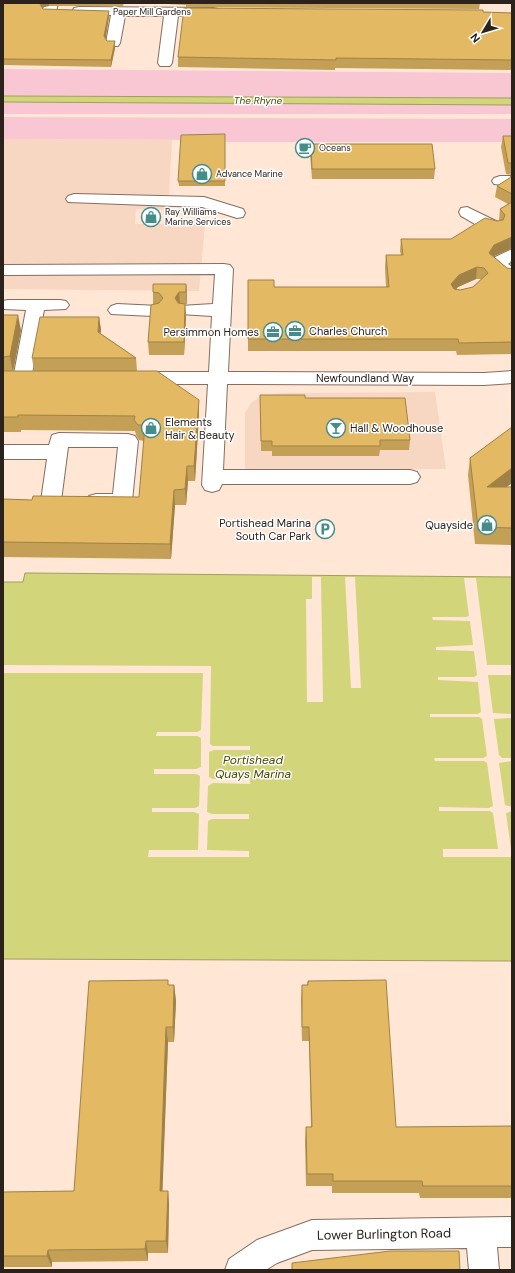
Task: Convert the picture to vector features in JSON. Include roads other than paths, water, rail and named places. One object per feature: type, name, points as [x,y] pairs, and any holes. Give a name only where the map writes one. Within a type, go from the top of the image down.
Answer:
[{"type":"street","name":"Paper Mill Gardens","points":[[45,28],[50,7],[119,12],[225,12]]},
{"type":"street","points":[[113,42],[119,12]]},
{"type":"street","points":[[165,63],[172,12]]},
{"type":"street","points":[[74,199],[204,202],[237,213]]},
{"type":"street","points":[[467,212],[494,227]]},
{"type":"street","points":[[502,272],[498,265],[499,262],[512,254]]},
{"type":"street","points":[[3,270],[224,269],[212,481],[410,477]]},
{"type":"street","points":[[8,305],[60,305]]},
{"type":"street","points":[[3,379],[30,379],[36,305]]},
{"type":"street","points":[[117,310],[153,310]]},
{"type":"street","points":[[186,310],[222,310]]},
{"type":"street","name":"Newfoundland Way","points":[[116,378],[484,379],[512,377]]},
{"type":"street","points":[[59,440],[128,441],[122,501],[57,501],[58,452],[59,440]]},
{"type":"street","points":[[3,452],[58,452]]},
{"type":"street","points":[[480,1232],[484,1270]]},
{"type":"street","name":"Lower Burlington Road","points":[[240,1270],[268,1251],[312,1235],[512,1232]]},
{"type":"water","name":"The Rhyne","points":[[3,96],[512,98],[512,105],[3,102]]},
{"type":"water","name":"Portishead Quays Marina","points":[[25,573],[512,577],[512,961],[3,959],[3,582],[23,582]]},
{"type":"place","name":"Oceans","points":[[305,148]]},
{"type":"place","name":"Advance Marine","points":[[202,174]]},
{"type":"place","name":"Ray Williams Marine Services","points":[[151,217]]},
{"type":"place","name":"Charles Church","points":[[295,331]]},
{"type":"place","name":"Persimmon Homes","points":[[273,332]]},
{"type":"place","name":"Elements Hair & Beauty","points":[[151,428]]},
{"type":"place","name":"Hall & Woodhouse","points":[[336,428]]},
{"type":"place","name":"Quayside","points":[[487,525]]},
{"type":"place","name":"Portishead Marina South Car Park","points":[[325,529]]}]
